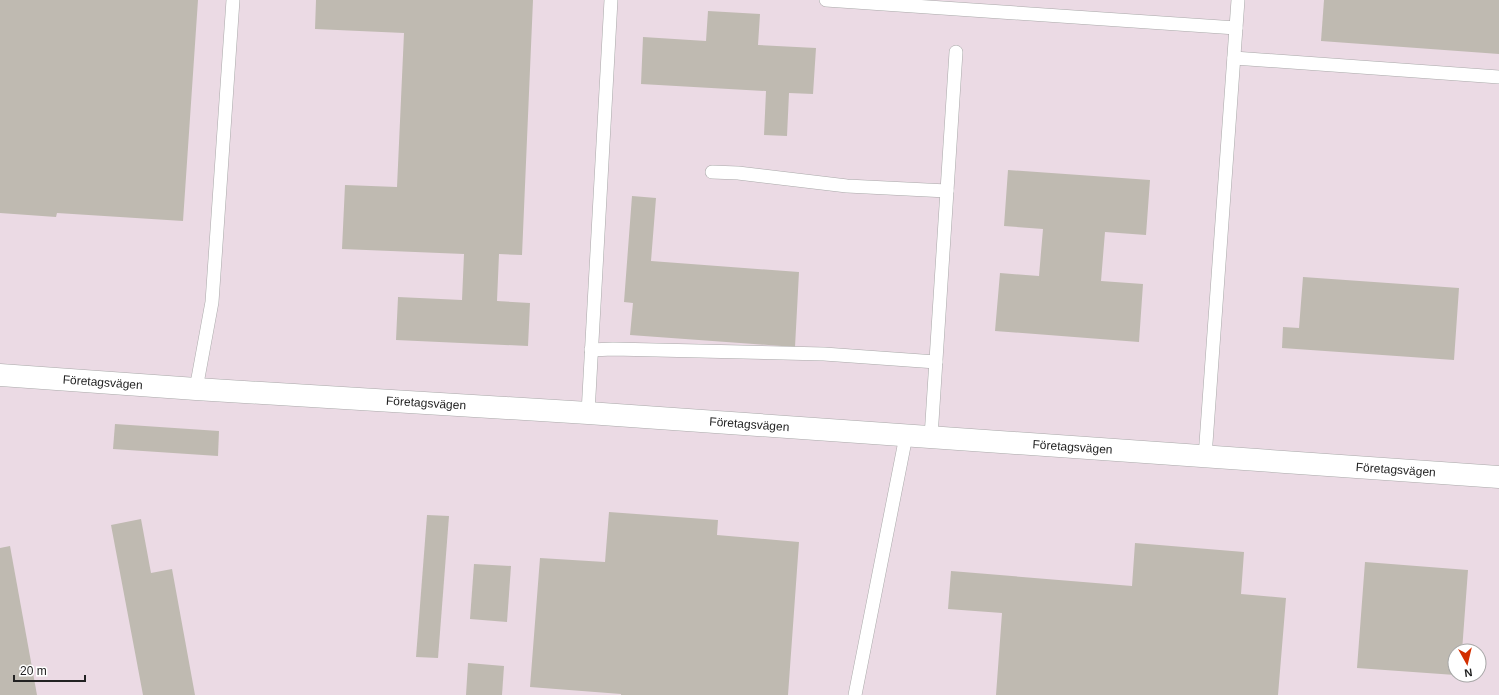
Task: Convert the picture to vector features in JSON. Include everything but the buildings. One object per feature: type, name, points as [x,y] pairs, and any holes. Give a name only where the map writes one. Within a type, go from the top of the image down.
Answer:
[{"type":"street","name":"Företagsvägen","points":[[0,375],[196,389],[588,413],[1499,477]]},
{"type":"lane","points":[[196,389],[212,302],[233,0]]},
{"type":"lane","points":[[588,413],[611,0]]},
{"type":"lane","points":[[826,0],[1236,28]]},
{"type":"lane","points":[[1204,457],[1238,0]]},
{"type":"lane","points":[[931,437],[956,52]]},
{"type":"lane","points":[[1234,58],[1499,76]]},
{"type":"lane","points":[[712,172],[738,173],[847,186],[947,191]]},
{"type":"lane","points":[[591,350],[613,349],[824,354],[936,362]]},
{"type":"lane","points":[[855,695],[906,436]]},
{"type":"shaded area","points":[[0,0],[1499,0],[1499,695],[0,695]]}]
